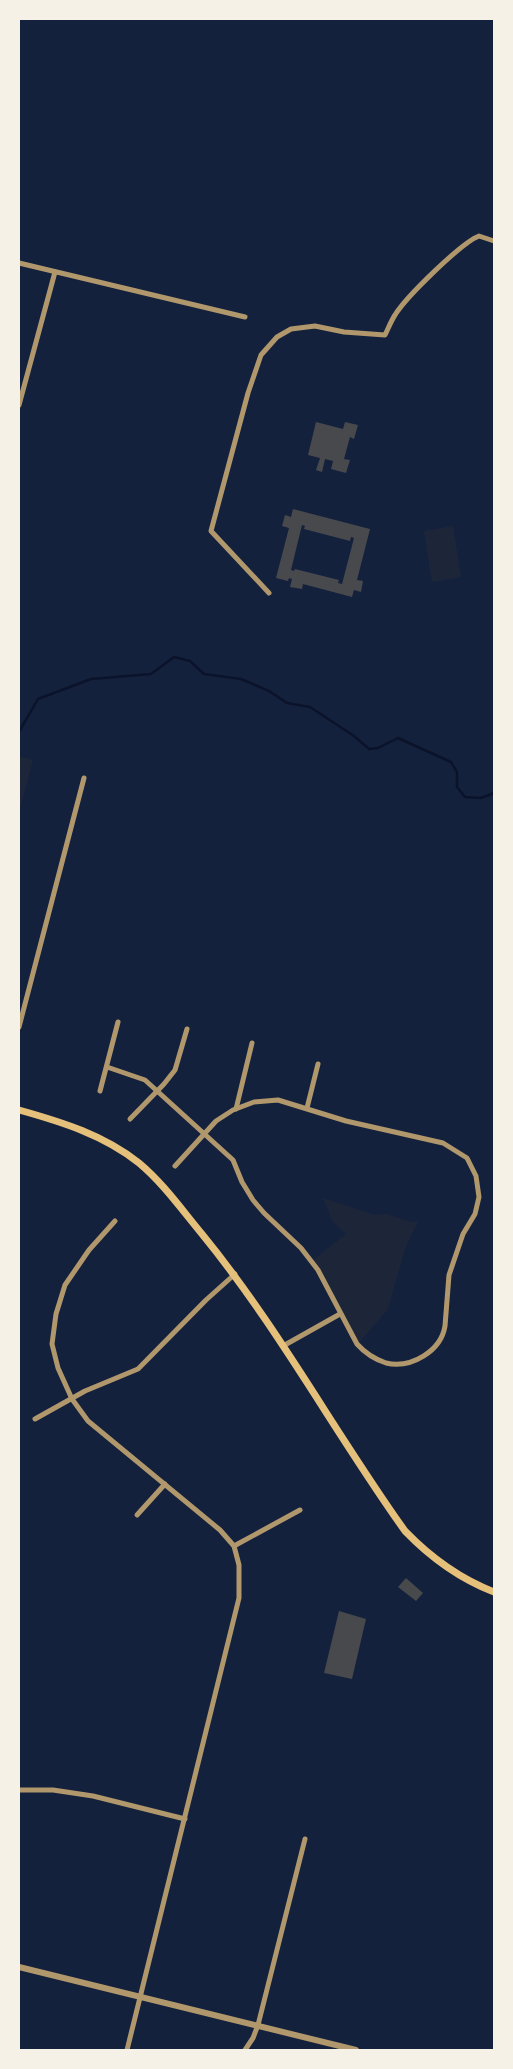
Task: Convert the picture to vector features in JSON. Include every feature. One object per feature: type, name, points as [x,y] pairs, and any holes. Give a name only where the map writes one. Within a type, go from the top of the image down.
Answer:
[{"type":"main road","points":[[19,1110],[88,1132],[108,1142],[139,1164],[156,1179],[235,1274],[405,1530],[424,1551],[449,1570],[494,1592]]},
{"type":"street","points":[[269,593],[211,532],[248,393],[261,355],[277,337],[291,329],[315,326],[344,332],[385,335],[396,314],[414,292],[461,248],[479,236],[494,240]]},
{"type":"street","points":[[19,263],[245,318]]},
{"type":"street","points":[[19,405],[55,272]]},
{"type":"street","points":[[19,1027],[84,778]]},
{"type":"street","points":[[100,1092],[118,1022]]},
{"type":"street","points":[[130,1118],[175,1070],[187,1029]]},
{"type":"street","points":[[236,1108],[252,1042]]},
{"type":"street","points":[[307,1108],[318,1064]]},
{"type":"street","points":[[107,1067],[145,1080],[204,1133],[233,1160],[242,1182],[264,1213],[301,1248],[324,1279],[340,1314],[357,1344],[365,1353],[387,1363],[409,1362],[425,1356],[444,1332],[449,1275],[463,1234],[475,1214],[479,1196],[476,1176],[467,1158],[443,1143],[416,1136],[388,1132],[278,1100],[254,1102],[236,1108],[216,1122],[204,1133],[175,1166]]},
{"type":"street","points":[[115,1221],[89,1250],[65,1285],[56,1314],[52,1344],[58,1368],[72,1399],[88,1421],[220,1530],[234,1546],[239,1565],[239,1598],[127,2050]]},
{"type":"street","points":[[35,1419],[85,1391],[138,1369],[206,1300],[235,1274]]},
{"type":"street","points":[[283,1346],[340,1314]]},
{"type":"street","points":[[137,1515],[165,1484]]},
{"type":"street","points":[[234,1546],[300,1510]]},
{"type":"street","points":[[19,1790],[53,1790],[93,1796],[185,1819]]},
{"type":"street","points":[[245,2050],[253,2038],[258,2025],[305,1839]]},
{"type":"street","points":[[19,1967],[356,2050]]},
{"type":"shaded area","points":[[453,526],[461,577],[432,582],[424,531]]},
{"type":"shaded area","points":[[19,756],[33,760],[19,813]]},
{"type":"shaded area","points":[[323,1198],[375,1215],[386,1214],[411,1222],[418,1221],[405,1249],[388,1309],[358,1344],[324,1275],[313,1260],[346,1234],[333,1222]]},
{"type":"building","points":[[316,422],[343,429],[345,422],[358,425],[354,439],[350,437],[344,459],[350,460],[346,473],[331,469],[333,461],[325,459],[322,472],[316,470],[320,458],[308,455]]},
{"type":"building","points":[[293,509],[370,529],[357,580],[363,581],[361,592],[354,590],[352,597],[303,584],[302,589],[290,587],[292,579],[289,578],[288,581],[276,578],[289,528],[282,526],[285,515],[291,517]],"holes":[[[302,525],[305,526],[304,529],[350,541],[351,537],[354,538],[342,584],[338,583],[339,580],[295,569],[294,571],[291,570]]]},
{"type":"building","points":[[406,1578],[423,1593],[416,1601],[398,1587]]},
{"type":"building","points":[[339,1611],[366,1619],[352,1679],[324,1673]]},
{"type":"waterway","points":[[19,732],[38,699],[91,679],[151,674],[174,657],[190,661],[204,674],[241,679],[269,691],[287,703],[310,707],[354,736],[369,749],[378,748],[398,738],[451,762],[457,772],[457,787],[465,797],[481,798],[494,793]]}]
